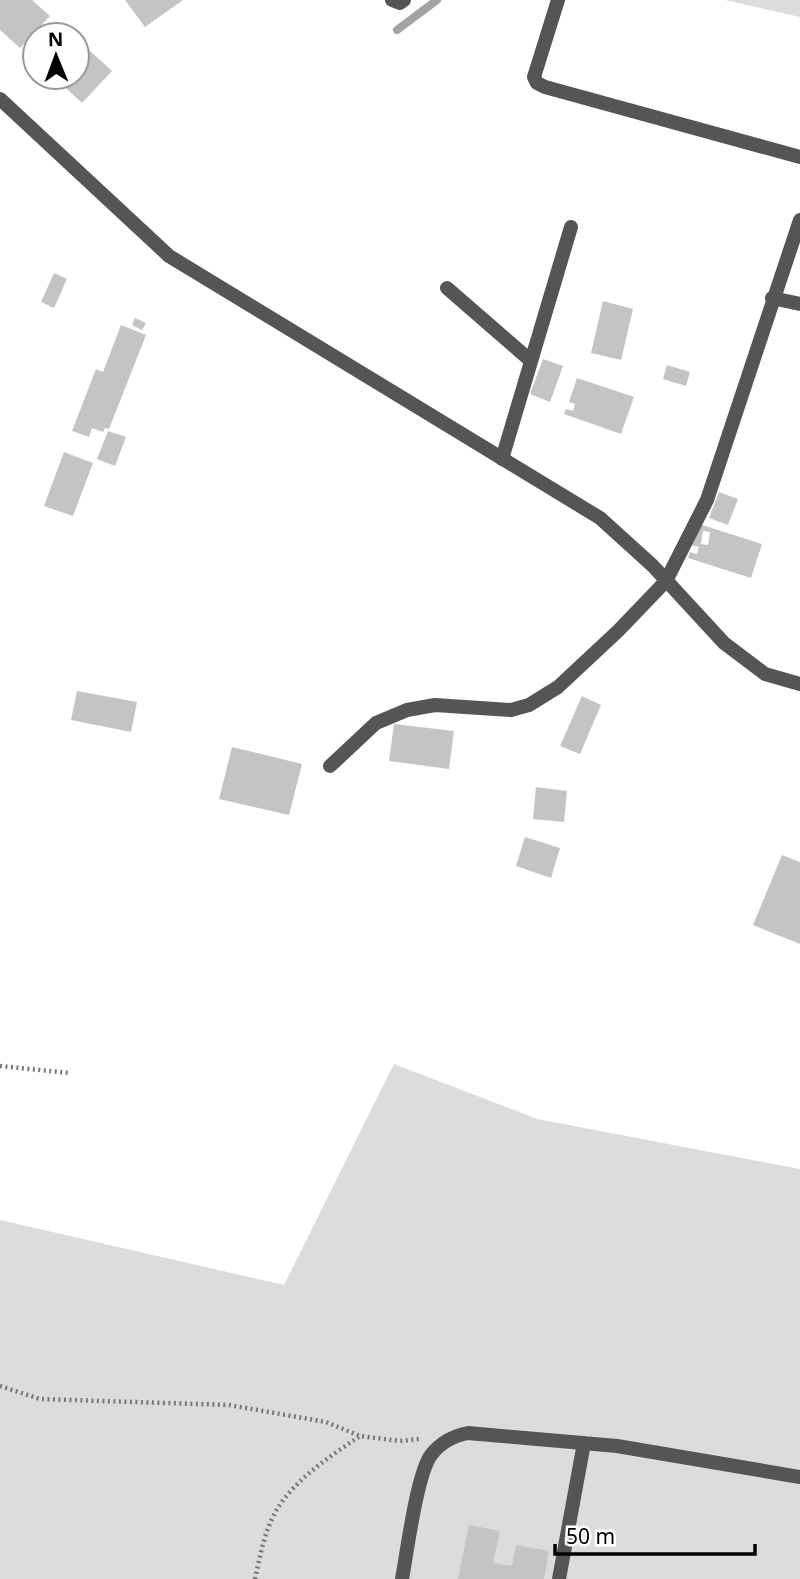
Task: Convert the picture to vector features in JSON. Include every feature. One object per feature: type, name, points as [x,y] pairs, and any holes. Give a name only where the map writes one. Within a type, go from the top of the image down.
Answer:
[{"type":"street","points":[[392,0],[400,4],[404,0]]},
{"type":"street","points":[[558,0],[534,77],[537,83],[545,88],[800,157]]},
{"type":"street","points":[[0,99],[169,256],[600,518],[666,581],[724,643],[765,674],[800,684]]},
{"type":"street","points":[[330,766],[376,723],[407,710],[435,705],[511,710],[529,705],[558,687],[666,581],[707,500],[800,220]]},
{"type":"street","points":[[502,458],[571,227]]},
{"type":"street","points":[[447,288],[531,360]]},
{"type":"street","points":[[772,298],[800,304]]},
{"type":"street","points":[[402,1579],[421,1478],[430,1456],[455,1436],[468,1433],[617,1446],[800,1478]]},
{"type":"street","points":[[559,1579],[584,1443]]},
{"type":"path","points":[[0,1066],[70,1073]]},
{"type":"path","points":[[0,1386],[40,1399],[229,1405],[326,1422],[360,1436],[400,1441],[455,1436]]},
{"type":"path","points":[[255,1579],[269,1526],[280,1504],[327,1458],[360,1436]]},
{"type":"shaded area","points":[[725,0],[800,0],[800,17]]},
{"type":"shaded area","points":[[394,1064],[537,1119],[800,1169],[800,1579],[0,1579],[0,1220],[284,1285]]},
{"type":"building","points":[[0,0],[32,0],[50,16],[45,21],[21,21],[20,48],[0,30]]},
{"type":"building","points":[[125,0],[183,0],[145,27]]},
{"type":"building","points":[[91,52],[112,71],[82,103],[69,91],[91,91]]},
{"type":"building","points":[[54,273],[67,279],[54,308],[41,302]]},
{"type":"building","points":[[603,301],[633,309],[621,360],[591,353]]},
{"type":"building","points":[[135,318],[146,323],[142,330],[132,325]]},
{"type":"building","points":[[121,325],[146,335],[109,429],[105,428],[103,432],[92,428],[89,437],[72,431],[96,369],[103,372]]},
{"type":"building","points":[[543,359],[563,366],[550,402],[530,394]]},
{"type":"building","points":[[667,365],[690,372],[686,386],[663,379]]},
{"type":"building","points":[[577,378],[634,397],[621,434],[564,414],[566,409],[573,411],[575,404],[569,402]]},
{"type":"building","points":[[108,431],[126,437],[115,466],[97,459]]},
{"type":"building","points":[[64,452],[93,463],[73,516],[44,506]]},
{"type":"building","points":[[719,492],[738,499],[728,525],[709,518]]},
{"type":"building","points":[[699,524],[762,544],[751,578],[688,558],[690,552],[697,554],[699,547],[692,545]],"holes":[[[703,531],[710,532],[708,545],[701,544]]]},
{"type":"building","points":[[77,691],[137,702],[131,732],[71,720]]},
{"type":"building","points":[[582,696],[601,705],[580,754],[560,746]]},
{"type":"building","points":[[394,724],[454,731],[449,769],[389,761]]},
{"type":"building","points":[[232,747],[302,764],[289,815],[219,799]]},
{"type":"building","points":[[536,787],[567,791],[564,822],[533,819]]},
{"type":"building","points":[[525,837],[560,848],[551,878],[516,866]]},
{"type":"building","points":[[782,855],[800,862],[800,944],[753,925]]},
{"type":"building","points":[[469,1525],[500,1531],[493,1563],[512,1566],[516,1545],[549,1551],[544,1579],[458,1579]]},
{"type":"waterway","points":[[397,30],[437,0]]}]
